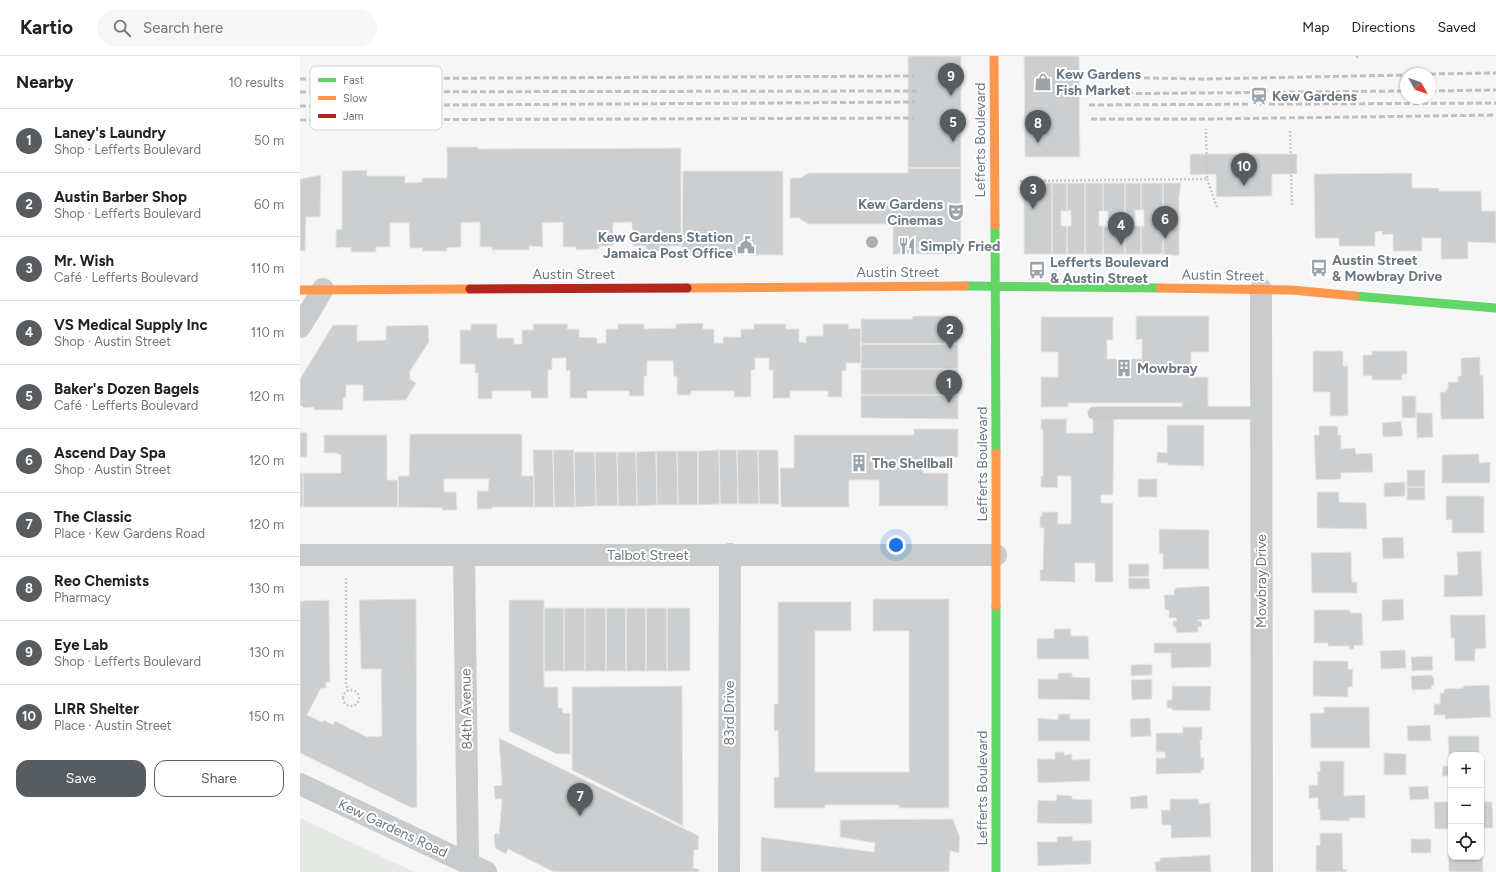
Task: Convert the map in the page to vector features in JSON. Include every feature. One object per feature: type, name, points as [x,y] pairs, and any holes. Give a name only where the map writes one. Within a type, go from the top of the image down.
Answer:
[{"type":"street","name":"Lefferts Boulevard","points":[[994,56],[996,286],[996,872]]},
{"type":"street","name":"Austin Street","points":[[300,290],[996,286],[1261,289],[1318,292],[1496,308]]},
{"type":"street","name":"Mowbray Drive","points":[[1261,289],[1262,872]]},
{"type":"street","points":[[300,327],[323,290]]},
{"type":"street","name":"83rd Drive","points":[[730,554],[730,872]]},
{"type":"street","name":"Talbot Street","points":[[300,555],[996,555]]},
{"type":"street","name":"84th Avenue","points":[[464,555],[477,867]]},
{"type":"street","name":"Kew Gardens Road","points":[[300,784],[477,867]]},
{"type":"lane","points":[[1094,413],[1261,413]]},
{"type":"path","points":[[1206,129],[1207,180],[1217,207]]},
{"type":"path","points":[[1290,131],[1292,205]]},
{"type":"path","points":[[1020,181],[1207,180]]},
{"type":"path","points":[[346,577],[346,683],[348,691]]},
{"type":"path","points":[[354,690],[359,695],[360,700],[354,707],[348,706],[343,700],[344,694],[348,691],[354,690]]},
{"type":"shaded area","points":[[300,818],[414,872],[300,872]]},
{"type":"building","points":[[908,56],[961,56],[961,168],[908,168]]},
{"type":"building","points":[[1024,56],[1079,56],[1080,157],[1025,157]]},
{"type":"building","points":[[447,147],[478,147],[478,149],[681,148],[681,246],[669,246],[669,251],[646,251],[646,246],[633,246],[632,222],[613,223],[613,246],[599,246],[599,249],[576,250],[576,247],[563,247],[563,222],[542,223],[543,247],[529,246],[529,250],[492,250],[492,247],[480,247],[480,222],[461,223],[461,247],[447,248],[447,251],[422,251],[423,248],[410,248],[409,223],[390,223],[390,247],[376,247],[376,252],[351,252],[351,247],[336,248],[336,230],[342,229],[342,171],[367,170],[367,176],[405,176],[405,183],[422,182],[422,178],[447,178]]},
{"type":"building","points":[[1190,154],[1297,154],[1297,174],[1272,174],[1272,196],[1216,197],[1216,174],[1190,175]]},
{"type":"building","points":[[908,168],[961,168],[961,254],[893,254],[893,224],[808,224],[799,218],[790,218],[790,178],[800,178],[809,173],[908,173]]},
{"type":"building","points":[[683,171],[783,171],[783,255],[682,255]]},
{"type":"building","points":[[1412,173],[1412,188],[1439,188],[1439,191],[1481,191],[1482,211],[1496,211],[1496,243],[1468,242],[1468,259],[1441,259],[1441,238],[1422,238],[1422,251],[1393,251],[1393,234],[1382,235],[1382,231],[1375,232],[1375,246],[1339,246],[1339,238],[1315,238],[1314,174]]},
{"type":"building","points":[[321,175],[320,217],[306,217],[305,251],[300,251],[300,179]]},
{"type":"building","points":[[1024,183],[1052,183],[1052,254],[1024,254]]},
{"type":"building","points":[[1052,183],[1067,183],[1067,211],[1061,211],[1061,226],[1067,226],[1067,254],[1052,254]]},
{"type":"building","points":[[1067,183],[1085,183],[1085,254],[1067,254],[1067,226],[1071,226],[1071,210],[1067,211]]},
{"type":"building","points":[[1085,183],[1103,183],[1103,211],[1099,211],[1099,226],[1103,226],[1103,254],[1085,254]]},
{"type":"building","points":[[1103,183],[1125,183],[1125,254],[1103,254],[1103,226],[1108,227],[1108,211],[1103,211]]},
{"type":"building","points":[[1125,183],[1141,183],[1141,210],[1135,210],[1135,226],[1141,226],[1141,254],[1125,254]]},
{"type":"building","points":[[1141,183],[1163,183],[1163,254],[1141,254],[1141,226],[1144,226],[1144,210],[1141,210]]},
{"type":"building","points":[[1163,183],[1181,183],[1179,197],[1179,256],[1163,254]]},
{"type":"building","points":[[913,316],[958,316],[958,344],[861,344],[861,319],[912,319]]},
{"type":"building","name":"Mowbray","points":[[1136,316],[1209,316],[1209,352],[1191,352],[1191,377],[1208,377],[1208,407],[1182,408],[1182,403],[1068,403],[1068,407],[1041,407],[1041,377],[1058,377],[1058,352],[1041,352],[1041,317],[1113,317],[1113,340],[1107,340],[1107,359],[1142,359],[1142,339],[1136,340]]},
{"type":"building","points":[[703,323],[703,329],[714,329],[714,343],[723,343],[723,337],[741,337],[741,329],[754,329],[754,324],[786,324],[786,329],[799,329],[799,342],[806,343],[806,336],[823,336],[823,324],[849,324],[848,329],[861,328],[861,363],[846,363],[846,371],[842,371],[842,397],[828,397],[828,391],[790,391],[790,398],[773,398],[773,370],[769,370],[769,358],[755,358],[755,370],[751,370],[751,397],[734,397],[734,391],[691,391],[691,395],[677,395],[677,376],[674,377],[673,361],[647,361],[647,376],[644,376],[644,396],[629,396],[629,391],[587,391],[587,398],[570,398],[570,370],[566,371],[566,358],[552,358],[552,370],[548,370],[548,398],[531,398],[531,391],[492,391],[492,399],[478,399],[478,373],[475,373],[475,364],[460,364],[460,330],[471,330],[471,324],[497,324],[497,338],[514,338],[514,344],[522,344],[522,330],[533,330],[533,324],[568,324],[567,329],[579,329],[579,337],[597,338],[597,343],[606,343],[606,329],[618,329],[618,324],[644,324],[644,329],[676,328],[676,324]]},
{"type":"building","points":[[333,325],[357,325],[357,341],[386,340],[386,326],[428,325],[429,342],[410,371],[410,379],[416,383],[406,400],[363,401],[363,385],[346,385],[346,398],[343,398],[343,410],[314,410],[314,407],[304,408],[300,405],[300,379]]},
{"type":"building","points":[[861,344],[958,344],[958,369],[861,369]]},
{"type":"building","points":[[1313,351],[1343,351],[1343,366],[1348,366],[1348,416],[1330,416],[1330,392],[1313,392]]},
{"type":"building","points":[[1372,351],[1407,351],[1407,374],[1402,374],[1402,380],[1372,380],[1372,376],[1363,376],[1363,355],[1372,355]]},
{"type":"building","points":[[1480,357],[1480,375],[1483,375],[1484,419],[1441,419],[1440,392],[1446,392],[1446,389],[1448,389],[1448,382],[1458,382],[1458,376],[1461,376],[1461,358]]},
{"type":"building","points":[[861,369],[958,369],[958,395],[861,395]]},
{"type":"building","points":[[861,395],[958,395],[958,419],[861,418]]},
{"type":"building","points":[[1402,396],[1416,396],[1416,418],[1402,418]]},
{"type":"building","points":[[1416,413],[1432,413],[1433,437],[1417,438]]},
{"type":"building","points":[[1093,418],[1114,419],[1113,495],[1101,495],[1101,503],[1113,503],[1113,582],[1095,582],[1095,563],[1075,563],[1075,582],[1040,581],[1040,570],[1043,570],[1044,528],[1040,528],[1040,516],[1042,516],[1042,512],[1058,512],[1058,524],[1071,524],[1071,476],[1057,476],[1058,488],[1041,487],[1041,476],[1043,476],[1043,430],[1041,430],[1041,419],[1067,419],[1066,433],[1093,433]]},
{"type":"building","points":[[1401,421],[1403,436],[1383,437],[1382,423]]},
{"type":"building","points":[[1167,425],[1204,425],[1204,466],[1167,465],[1168,463],[1157,463],[1157,452],[1167,453]]},
{"type":"building","points":[[1319,426],[1338,426],[1338,435],[1341,435],[1341,449],[1355,448],[1356,454],[1372,453],[1373,472],[1341,473],[1341,479],[1316,480],[1314,435],[1319,435]]},
{"type":"building","name":"The Shellball","points":[[914,429],[958,429],[958,457],[923,457],[923,473],[948,473],[948,506],[879,506],[879,480],[849,480],[849,507],[781,507],[780,468],[794,468],[794,435],[914,435]]},
{"type":"building","points":[[300,432],[307,433],[307,457],[300,457]]},
{"type":"building","points":[[410,434],[522,434],[522,476],[534,476],[534,507],[492,507],[492,509],[477,509],[477,491],[488,491],[489,479],[444,479],[444,492],[456,492],[457,510],[442,510],[442,508],[398,507],[398,476],[409,476]]},
{"type":"building","points":[[324,435],[387,435],[387,480],[398,480],[398,507],[303,507],[303,473],[341,473],[341,455],[335,453],[324,453]]},
{"type":"building","points":[[533,450],[553,450],[554,507],[534,507]]},
{"type":"building","points":[[553,450],[574,450],[575,507],[554,507]]},
{"type":"building","points":[[719,450],[737,450],[738,504],[720,504]]},
{"type":"building","points":[[719,450],[720,504],[698,505],[698,451]]},
{"type":"building","points":[[737,450],[758,450],[759,504],[738,504]]},
{"type":"building","points":[[758,450],[778,450],[779,504],[759,504]]},
{"type":"building","points":[[656,451],[677,451],[678,505],[657,505]]},
{"type":"building","points":[[656,451],[657,505],[637,506],[636,452]]},
{"type":"building","points":[[677,451],[698,451],[698,505],[678,505]]},
{"type":"building","points":[[574,452],[595,452],[596,506],[575,507]]},
{"type":"building","points":[[595,452],[617,452],[618,506],[596,506]]},
{"type":"building","points":[[617,452],[636,452],[637,506],[618,506]]},
{"type":"building","points":[[1479,454],[1479,463],[1490,462],[1490,483],[1442,483],[1442,455]]},
{"type":"building","points":[[1407,470],[1425,470],[1425,487],[1407,487]]},
{"type":"building","points":[[300,473],[303,473],[303,507],[300,507]]},
{"type":"building","points":[[1138,479],[1157,479],[1157,497],[1138,497]]},
{"type":"building","points":[[1405,482],[1405,496],[1384,497],[1384,483]]},
{"type":"building","points":[[1407,487],[1425,487],[1425,500],[1407,500]]},
{"type":"building","points":[[1317,492],[1339,492],[1339,502],[1366,503],[1367,529],[1317,528]]},
{"type":"building","points":[[1446,496],[1484,496],[1484,533],[1452,533],[1452,520],[1446,520]]},
{"type":"building","points":[[1159,529],[1209,530],[1209,569],[1163,569],[1163,554],[1159,553]]},
{"type":"building","points":[[1403,537],[1404,558],[1383,559],[1382,538]]},
{"type":"building","points":[[1481,551],[1483,596],[1444,597],[1444,575],[1458,575],[1457,552]]},
{"type":"building","points":[[1351,552],[1352,582],[1357,582],[1357,593],[1312,593],[1311,553]]},
{"type":"building","points":[[1128,564],[1149,564],[1149,576],[1129,577]]},
{"type":"building","points":[[1128,578],[1149,578],[1150,589],[1129,589]]},
{"type":"building","points":[[1209,586],[1210,619],[1198,620],[1201,621],[1202,627],[1198,627],[1198,632],[1176,633],[1176,627],[1173,627],[1173,621],[1177,621],[1176,618],[1169,618],[1169,610],[1165,610],[1164,595],[1174,595],[1175,588]]},
{"type":"building","points":[[416,599],[417,807],[412,808],[300,753],[300,601],[329,600],[330,682],[326,682],[326,688],[321,688],[307,715],[322,722],[324,720],[333,725],[335,721],[367,737],[382,736],[381,669],[361,669],[359,600]]},
{"type":"building","points":[[873,599],[949,599],[949,808],[899,808],[899,805],[825,805],[825,808],[774,808],[774,777],[779,777],[778,730],[774,731],[774,704],[778,704],[778,602],[851,602],[851,631],[815,631],[815,772],[909,772],[909,631],[873,631]]},
{"type":"building","points":[[1403,599],[1404,620],[1382,621],[1382,600]]},
{"type":"building","points":[[509,600],[544,600],[544,687],[558,687],[558,708],[562,708],[563,713],[570,713],[570,754],[557,754],[509,731]]},
{"type":"building","points":[[544,608],[564,608],[564,671],[544,671]]},
{"type":"building","points":[[564,608],[585,608],[585,671],[564,671]]},
{"type":"building","points":[[585,608],[606,608],[606,671],[585,671]]},
{"type":"building","points":[[606,608],[626,608],[626,671],[606,671]]},
{"type":"building","points":[[626,608],[646,608],[646,671],[626,671]]},
{"type":"building","points":[[646,608],[667,608],[667,671],[646,671]]},
{"type":"building","points":[[667,608],[690,608],[690,671],[667,671]]},
{"type":"building","points":[[1314,610],[1350,610],[1350,613],[1362,613],[1363,645],[1354,646],[1354,649],[1349,649],[1349,646],[1328,646],[1328,643],[1314,643]]},
{"type":"building","points":[[1450,615],[1485,615],[1486,648],[1475,649],[1475,661],[1455,661],[1454,638],[1451,638]]},
{"type":"building","points":[[1054,629],[1071,629],[1071,636],[1088,636],[1089,659],[1037,659],[1037,639],[1054,638]]},
{"type":"building","points":[[1154,643],[1211,643],[1211,667],[1171,668],[1171,653],[1154,653]]},
{"type":"building","points":[[1405,650],[1406,668],[1381,669],[1380,651]]},
{"type":"building","points":[[1432,656],[1433,670],[1412,671],[1411,657]]},
{"type":"building","points":[[1313,661],[1348,661],[1348,669],[1353,669],[1352,687],[1348,687],[1348,697],[1313,696]]},
{"type":"building","points":[[1152,664],[1152,675],[1131,676],[1131,665]]},
{"type":"building","points":[[1058,673],[1072,673],[1072,677],[1090,678],[1090,700],[1038,699],[1038,679],[1058,679]]},
{"type":"building","points":[[1432,675],[1432,677],[1434,677],[1434,686],[1431,686],[1432,689],[1412,690],[1411,676]]},
{"type":"building","points":[[1152,679],[1152,699],[1132,700],[1131,680]]},
{"type":"building","points":[[1489,685],[1491,717],[1445,719],[1445,715],[1434,715],[1434,704],[1440,704],[1440,693],[1444,693],[1444,689],[1463,688],[1463,686]]},
{"type":"building","points":[[682,686],[683,826],[572,770],[572,687]]},
{"type":"building","points":[[1172,686],[1211,686],[1210,711],[1172,710],[1172,708],[1167,708],[1167,700],[1172,700]]},
{"type":"building","points":[[1324,707],[1369,707],[1370,748],[1311,748],[1310,713],[1324,713]]},
{"type":"building","points":[[1058,714],[1070,714],[1070,719],[1090,719],[1090,741],[1038,741],[1038,718],[1058,720]]},
{"type":"building","points":[[1150,718],[1151,736],[1131,737],[1130,719]]},
{"type":"building","points":[[1430,725],[1431,741],[1408,741],[1407,726]]},
{"type":"building","points":[[1183,727],[1202,727],[1202,740],[1200,740],[1201,758],[1204,757],[1204,770],[1201,770],[1201,773],[1156,774],[1156,758],[1165,758],[1165,752],[1156,752],[1156,733],[1183,733]]},
{"type":"building","points":[[1448,736],[1479,736],[1479,752],[1449,752]]},
{"type":"building","points":[[499,738],[699,836],[698,850],[694,850],[693,868],[699,869],[699,872],[554,872],[508,849],[506,854],[495,848],[494,835],[496,833],[499,835],[502,799],[495,799],[494,786],[502,785]]},
{"type":"building","points":[[1055,752],[1064,752],[1064,755],[1072,754],[1072,760],[1090,759],[1090,781],[1038,783],[1037,759],[1055,759]]},
{"type":"building","points":[[1384,753],[1406,754],[1406,775],[1384,775]]},
{"type":"building","points":[[1320,761],[1344,761],[1344,796],[1365,795],[1365,818],[1349,818],[1349,821],[1320,820],[1318,798],[1309,798],[1309,785],[1318,785],[1317,771],[1320,772]]},
{"type":"building","points":[[1443,766],[1448,766],[1448,776],[1442,776]]},
{"type":"building","points":[[1428,786],[1429,799],[1410,800],[1409,787]]},
{"type":"building","points":[[1057,795],[1072,796],[1072,799],[1092,800],[1092,824],[1037,823],[1038,800],[1056,801]]},
{"type":"building","points":[[1147,795],[1148,808],[1131,809],[1130,797]]},
{"type":"building","points":[[1170,799],[1199,799],[1199,804],[1210,803],[1211,837],[1171,838],[1171,825],[1162,825],[1161,810],[1170,810]]},
{"type":"building","points":[[1434,802],[1448,802],[1448,829],[1435,829]]},
{"type":"building","points":[[1484,802],[1492,802],[1493,828],[1484,828]]},
{"type":"building","points":[[953,819],[960,838],[959,853],[950,851],[949,872],[761,872],[761,837],[874,852],[875,843],[840,837],[840,820]]},
{"type":"building","points":[[1320,833],[1342,833],[1343,870],[1347,869],[1347,872],[1316,872],[1316,845],[1320,845]]},
{"type":"building","points":[[1073,836],[1072,841],[1091,840],[1091,864],[1038,866],[1037,842],[1057,842],[1057,837]]},
{"type":"building","points":[[1411,839],[1431,839],[1431,853],[1411,853]]},
{"type":"building","points":[[1210,855],[1211,872],[1156,872],[1155,862],[1160,861],[1160,858]]},
{"type":"building","points":[[1448,860],[1482,860],[1483,872],[1449,872]]},
{"type":"railway","points":[[1436,74],[1496,73]]},
{"type":"railway","points":[[1090,77],[1205,79],[1400,75]]},
{"type":"railway","points":[[442,78],[914,76]]},
{"type":"railway","points":[[300,79],[310,79]]},
{"type":"railway","points":[[1436,91],[1496,90]]},
{"type":"railway","points":[[442,92],[917,91]]},
{"type":"railway","points":[[1091,94],[1400,91]]},
{"type":"railway","points":[[300,92],[310,92]]},
{"type":"railway","points":[[442,105],[915,102]]},
{"type":"railway","points":[[1089,105],[1496,103]]},
{"type":"railway","points":[[300,106],[310,106]]},
{"type":"railway","points":[[1091,119],[1496,115]]},
{"type":"railway","points":[[442,120],[914,118]]},
{"type":"railway","points":[[300,120],[310,120]]},
{"type":"traffic: fast","points":[[995,225],[996,453]]},
{"type":"traffic: fast","points":[[965,286],[1160,288]]},
{"type":"traffic: fast","points":[[1355,296],[1496,308]]},
{"type":"traffic: fast","points":[[996,606],[996,872]]},
{"type":"traffic: slow","points":[[994,56],[995,225]]},
{"type":"traffic: slow","points":[[687,288],[965,286]]},
{"type":"traffic: slow","points":[[1160,288],[1292,290],[1355,296]]},
{"type":"traffic: slow","points":[[300,290],[470,289]]},
{"type":"traffic: slow","points":[[996,453],[996,606]]},
{"type":"traffic: jam","points":[[470,289],[687,288]]},
{"type":"place","name":"Kew Gardens Fish Market","points":[[1043,82]]},
{"type":"place","name":"Eye Lab","points":[[951,96]]},
{"type":"place","name":"Kew Gardens","points":[[1259,96]]},
{"type":"place","name":"Baker's Dozen Bagels","points":[[953,142]]},
{"type":"place","name":"Reo Chemists","points":[[1038,143]]},
{"type":"place","name":"LIRR Shelter","points":[[1244,186]]},
{"type":"place","name":"Mr. Wish","points":[[1033,209]]},
{"type":"place","name":"Kew Gardens Cinemas","points":[[956,212]]},
{"type":"place","name":"Ascend Day Spa","points":[[1165,239]]},
{"type":"place","name":"Kew Gardens Station Jamaica Post Office","points":[[746,245]]},
{"type":"place","name":"VS Medical Supply Inc","points":[[1121,245]]},
{"type":"place","name":"Simply Fried","points":[[907,246]]},
{"type":"place","name":"Austin Street & Mowbray Drive","points":[[1319,268]]},
{"type":"place","name":"Lefferts Boulevard & Austin Street","points":[[1037,270]]},
{"type":"place","name":"Austin Barber Shop","points":[[950,349]]},
{"type":"place","name":"Mowbray","points":[[1124,368]]},
{"type":"place","name":"Laney's Laundry","points":[[949,403]]},
{"type":"place","name":"The Shellball","points":[[859,463]]},
{"type":"place","name":"The Classic","points":[[580,816]]}]
